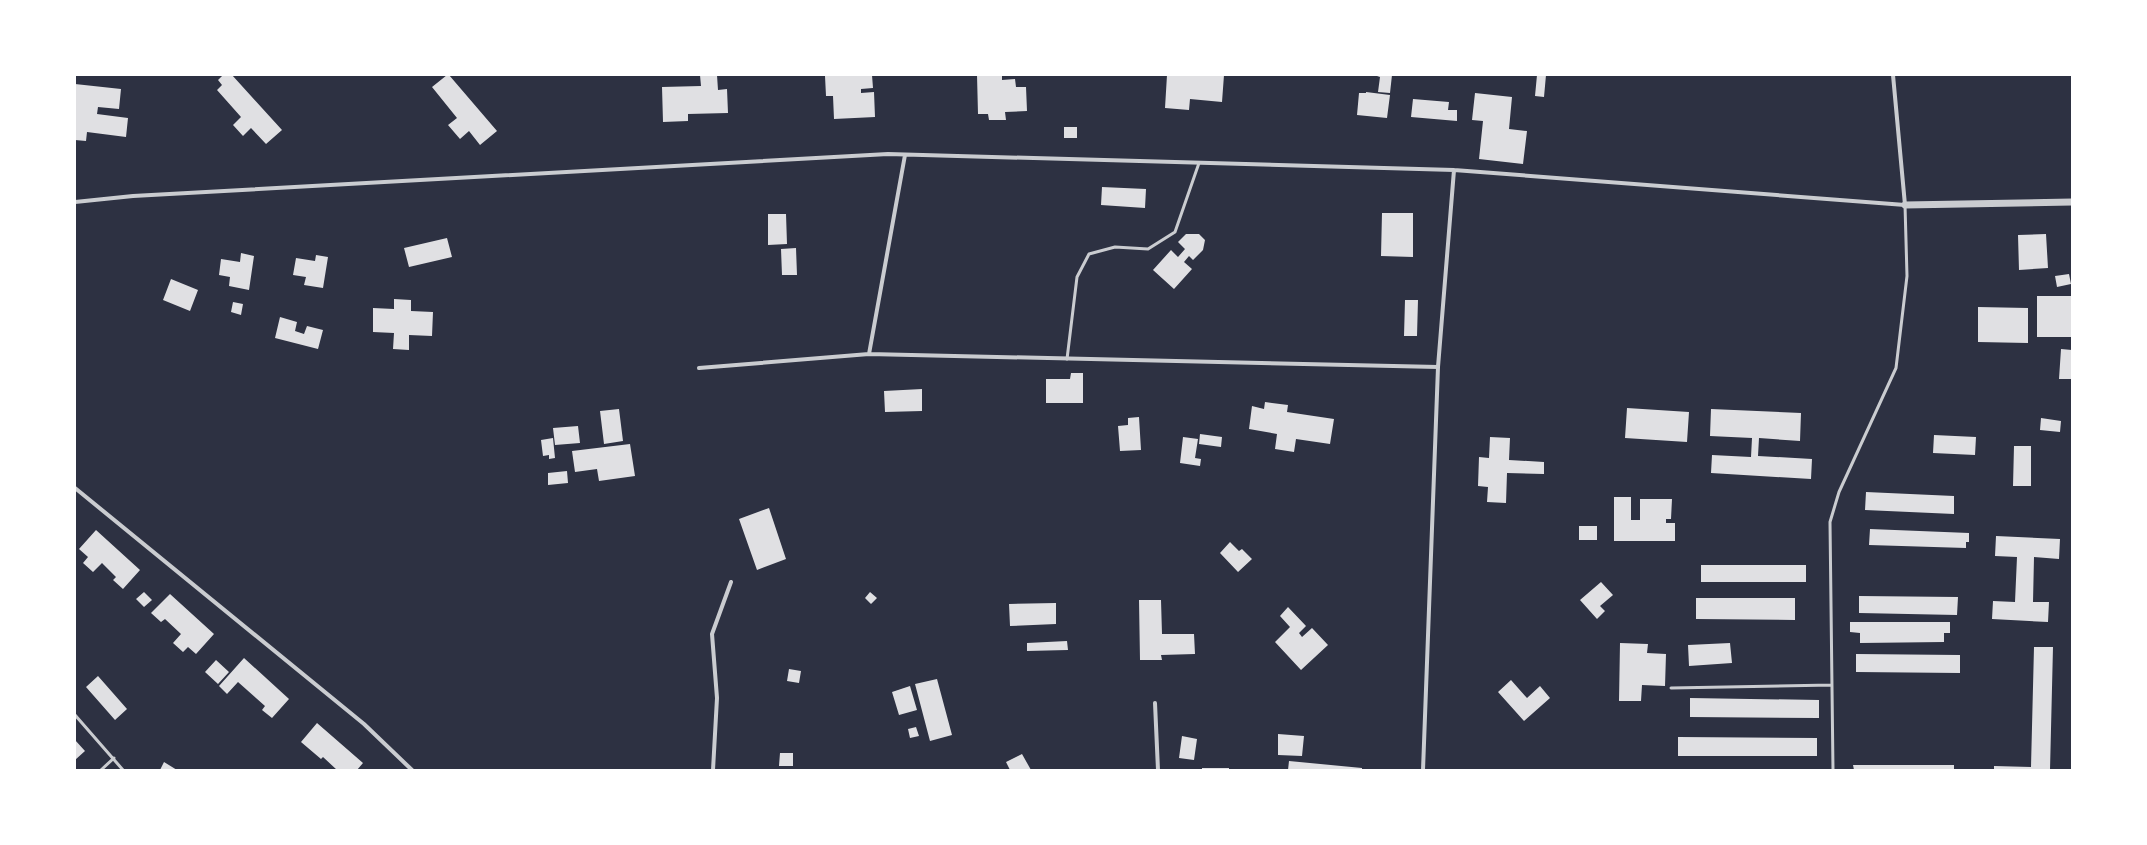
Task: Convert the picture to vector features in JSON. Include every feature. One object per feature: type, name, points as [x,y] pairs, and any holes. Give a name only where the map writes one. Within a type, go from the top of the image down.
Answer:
[{"type":"street","points":[[1893,75],[1905,205]]},
{"type":"street","points":[[75,202],[141,195],[905,155],[1454,170],[1905,205],[2072,202]]},
{"type":"street","points":[[870,354],[905,155]]},
{"type":"street","points":[[1424,770],[1438,367],[1454,170]]},
{"type":"street","points":[[699,368],[870,354],[1438,367]]},
{"type":"street","points":[[75,488],[364,724],[412,770]]},
{"type":"street","points":[[713,770],[717,698],[712,634],[731,582]]},
{"type":"street","points":[[1155,703],[1158,770]]},
{"type":"lane","points":[[1067,358],[1077,277],[1089,254],[1115,247],[1148,249],[1175,232],[1199,163]]},
{"type":"lane","points":[[1832,770],[1830,522],[1838,492],[1896,368],[1907,276],[1905,205]]},
{"type":"lane","points":[[1671,688],[1832,685]]},
{"type":"lane","points":[[75,715],[123,770]]},
{"type":"lane","points":[[101,770],[114,758]]},
{"type":"building","points":[[223,75],[232,75],[282,130],[266,144],[251,128],[243,136],[233,125],[241,117],[217,90],[222,85],[218,80]]},
{"type":"building","points":[[449,75],[497,131],[480,145],[469,131],[460,139],[448,125],[457,118],[432,87]]},
{"type":"building","points":[[700,75],[717,75],[718,90],[727,89],[728,113],[688,114],[688,121],[663,122],[662,87],[701,86]]},
{"type":"building","points":[[872,75],[873,88],[861,89],[861,93],[874,92],[875,117],[834,119],[833,96],[826,96],[825,76]]},
{"type":"building","points":[[977,75],[1002,75],[1002,80],[1015,79],[1016,87],[1026,87],[1027,111],[1005,112],[1006,120],[989,120],[988,114],[978,114]]},
{"type":"building","points":[[1167,75],[1224,75],[1222,102],[1190,99],[1189,110],[1165,108]]},
{"type":"building","points":[[1374,75],[1392,75],[1390,93],[1378,92],[1380,77]]},
{"type":"building","points":[[1537,75],[1546,75],[1544,97],[1535,96]]},
{"type":"building","points":[[75,84],[121,89],[119,109],[98,107],[97,114],[128,118],[126,137],[87,132],[86,141],[75,140]]},
{"type":"building","points":[[1366,92],[1390,95],[1387,118],[1357,115],[1359,93]]},
{"type":"building","points":[[1475,93],[1512,97],[1509,129],[1527,131],[1523,164],[1479,159],[1483,121],[1472,120]]},
{"type":"building","points":[[1413,99],[1449,102],[1448,110],[1457,110],[1457,121],[1411,117]]},
{"type":"building","points":[[1064,127],[1077,127],[1077,138],[1064,138]]},
{"type":"building","points":[[1102,187],[1146,189],[1145,208],[1101,205]]},
{"type":"building","points":[[1382,213],[1413,213],[1413,257],[1381,256]]},
{"type":"building","points":[[768,214],[786,214],[787,244],[768,245]]},
{"type":"building","points":[[1186,234],[1199,234],[1205,240],[1203,250],[1193,260],[1189,256],[1184,262],[1192,269],[1174,289],[1153,270],[1171,250],[1178,257],[1185,249],[1178,242]]},
{"type":"building","points":[[2046,234],[2048,268],[2019,270],[2018,235]]},
{"type":"building","points":[[447,238],[452,257],[409,267],[404,248]]},
{"type":"building","points":[[796,248],[797,275],[782,275],[781,249]]},
{"type":"building","points":[[241,253],[254,256],[249,290],[229,286],[230,277],[219,275],[221,259],[240,262]]},
{"type":"building","points":[[316,255],[328,257],[323,288],[304,285],[306,277],[293,275],[296,258],[315,261]]},
{"type":"building","points":[[2069,274],[2071,284],[2057,287],[2055,276]]},
{"type":"building","points":[[171,279],[198,290],[190,311],[163,300]]},
{"type":"building","points":[[2037,296],[2072,296],[2072,337],[2037,337]]},
{"type":"building","points":[[394,299],[411,300],[411,311],[433,312],[432,336],[409,335],[409,350],[393,349],[394,333],[373,332],[373,308],[394,309]]},
{"type":"building","points":[[1405,300],[1418,300],[1417,336],[1404,336]]},
{"type":"building","points":[[233,302],[243,304],[241,315],[231,312]]},
{"type":"building","points":[[1978,307],[2028,308],[2028,343],[1978,342]]},
{"type":"building","points":[[280,317],[297,322],[295,331],[304,334],[307,326],[323,330],[318,349],[275,338]]},
{"type":"building","points":[[2061,349],[2072,350],[2072,379],[2059,379]]},
{"type":"building","points":[[1071,373],[1083,373],[1083,403],[1046,403],[1046,379],[1070,379]]},
{"type":"building","points":[[922,389],[922,411],[885,412],[884,391]]},
{"type":"building","points":[[1265,402],[1288,405],[1287,412],[1334,419],[1330,444],[1296,439],[1294,452],[1275,449],[1277,434],[1249,429],[1252,406],[1264,409]]},
{"type":"building","points":[[1627,408],[1689,412],[1687,442],[1625,438]]},
{"type":"building","points":[[619,409],[623,441],[604,444],[600,411]]},
{"type":"building","points":[[1711,409],[1801,413],[1800,441],[1759,438],[1758,456],[1812,459],[1811,479],[1711,473],[1712,455],[1751,457],[1752,438],[1710,436]]},
{"type":"building","points":[[1139,417],[1141,450],[1120,451],[1118,426],[1128,425],[1128,418]]},
{"type":"building","points":[[2041,418],[2061,421],[2060,432],[2040,430]]},
{"type":"building","points":[[578,426],[580,443],[555,445],[553,428]]},
{"type":"building","points":[[1200,434],[1222,437],[1221,447],[1199,444]]},
{"type":"building","points":[[1934,435],[1976,437],[1975,455],[1933,453]]},
{"type":"building","points":[[1183,437],[1198,439],[1195,458],[1201,459],[1200,466],[1180,463]]},
{"type":"building","points":[[1490,437],[1510,438],[1509,460],[1544,462],[1544,474],[1507,473],[1506,503],[1487,502],[1488,487],[1478,486],[1479,457],[1489,458]]},
{"type":"building","points":[[553,438],[555,458],[549,459],[549,455],[543,456],[541,440]]},
{"type":"building","points":[[630,444],[635,476],[599,481],[597,469],[575,472],[572,451]]},
{"type":"building","points":[[2014,446],[2031,446],[2031,486],[2013,486]]},
{"type":"building","points":[[567,471],[568,483],[548,485],[548,473]]},
{"type":"building","points":[[1866,492],[1954,496],[1954,514],[1865,510]]},
{"type":"building","points":[[1614,497],[1631,497],[1631,520],[1640,520],[1640,499],[1672,499],[1671,519],[1666,519],[1666,523],[1675,523],[1675,541],[1614,541]]},
{"type":"building","points":[[769,508],[786,559],[757,570],[739,519]]},
{"type":"building","points":[[1579,526],[1597,526],[1597,540],[1579,540]]},
{"type":"building","points":[[1870,529],[1969,533],[1969,542],[1966,542],[1966,548],[1869,545]]},
{"type":"building","points":[[96,530],[140,570],[123,589],[113,580],[116,577],[102,563],[93,572],[83,563],[88,557],[79,549]]},
{"type":"building","points":[[1996,536],[2060,539],[2059,559],[2034,557],[2033,602],[2049,602],[2048,622],[1992,619],[1993,601],[2015,602],[2017,557],[1995,556]]},
{"type":"building","points":[[1230,542],[1239,551],[1242,549],[1252,559],[1238,572],[1220,553]]},
{"type":"building","points":[[1701,565],[1806,565],[1806,582],[1701,582]]},
{"type":"building","points":[[1601,582],[1613,595],[1600,606],[1605,611],[1597,619],[1580,600]]},
{"type":"building","points":[[144,592],[152,600],[144,607],[136,599]]},
{"type":"building","points":[[870,592],[877,598],[871,604],[865,598]]},
{"type":"building","points":[[170,594],[214,634],[196,654],[188,647],[183,652],[173,643],[181,634],[165,619],[161,622],[151,613]]},
{"type":"building","points":[[1859,596],[1958,597],[1957,615],[1859,613]]},
{"type":"building","points":[[1696,598],[1795,598],[1795,620],[1696,619]]},
{"type":"building","points":[[1139,600],[1161,600],[1162,634],[1194,634],[1195,654],[1161,655],[1162,660],[1140,660]]},
{"type":"building","points":[[1056,603],[1056,624],[1010,626],[1009,604]]},
{"type":"building","points":[[1288,607],[1306,626],[1299,633],[1302,637],[1312,628],[1328,645],[1301,670],[1275,642],[1290,627],[1280,616]]},
{"type":"building","points":[[1850,622],[1950,622],[1950,633],[1944,633],[1944,642],[1860,643],[1860,633],[1850,632]]},
{"type":"building","points":[[1067,641],[1068,650],[1027,651],[1027,643]]},
{"type":"building","points":[[1620,643],[1648,644],[1647,653],[1666,654],[1665,686],[1642,685],[1641,701],[1619,701]]},
{"type":"building","points":[[1730,643],[1732,663],[1689,666],[1688,645]]},
{"type":"building","points":[[2034,647],[2053,647],[2050,770],[1994,770],[1994,766],[2031,767]]},
{"type":"building","points":[[1856,654],[1960,655],[1960,673],[1856,672]]},
{"type":"building","points":[[244,658],[289,699],[272,718],[262,710],[265,706],[238,682],[227,694],[219,686]]},
{"type":"building","points":[[216,660],[229,672],[218,684],[205,672]]},
{"type":"building","points":[[789,669],[801,671],[799,683],[787,681]]},
{"type":"building","points":[[98,676],[127,709],[115,720],[86,687]]},
{"type":"building","points":[[937,679],[952,735],[930,741],[915,684]]},
{"type":"building","points":[[1511,680],[1527,698],[1540,686],[1550,698],[1524,721],[1498,692]]},
{"type":"building","points":[[910,686],[917,710],[899,715],[892,692]]},
{"type":"building","points":[[1690,698],[1819,700],[1819,718],[1690,717]]},
{"type":"building","points":[[317,723],[363,763],[357,770],[337,770],[323,757],[321,759],[301,742]]},
{"type":"building","points":[[916,727],[919,736],[910,738],[908,729]]},
{"type":"building","points":[[1278,734],[1304,736],[1302,756],[1278,755]]},
{"type":"building","points":[[1182,736],[1197,739],[1194,760],[1179,758]]},
{"type":"building","points":[[1678,737],[1817,738],[1817,756],[1678,756]]},
{"type":"building","points":[[75,740],[85,751],[75,760]]},
{"type":"building","points":[[780,753],[793,753],[793,766],[779,766]]},
{"type":"building","points":[[1022,754],[1031,770],[1010,770],[1006,762]]},
{"type":"building","points":[[1289,761],[1362,768],[1362,770],[1288,770]]},
{"type":"building","points":[[164,762],[177,770],[160,770]]},
{"type":"building","points":[[1853,765],[1954,765],[1954,770],[1854,770]]},
{"type":"building","points":[[1202,768],[1229,768],[1229,770],[1202,770]]}]
